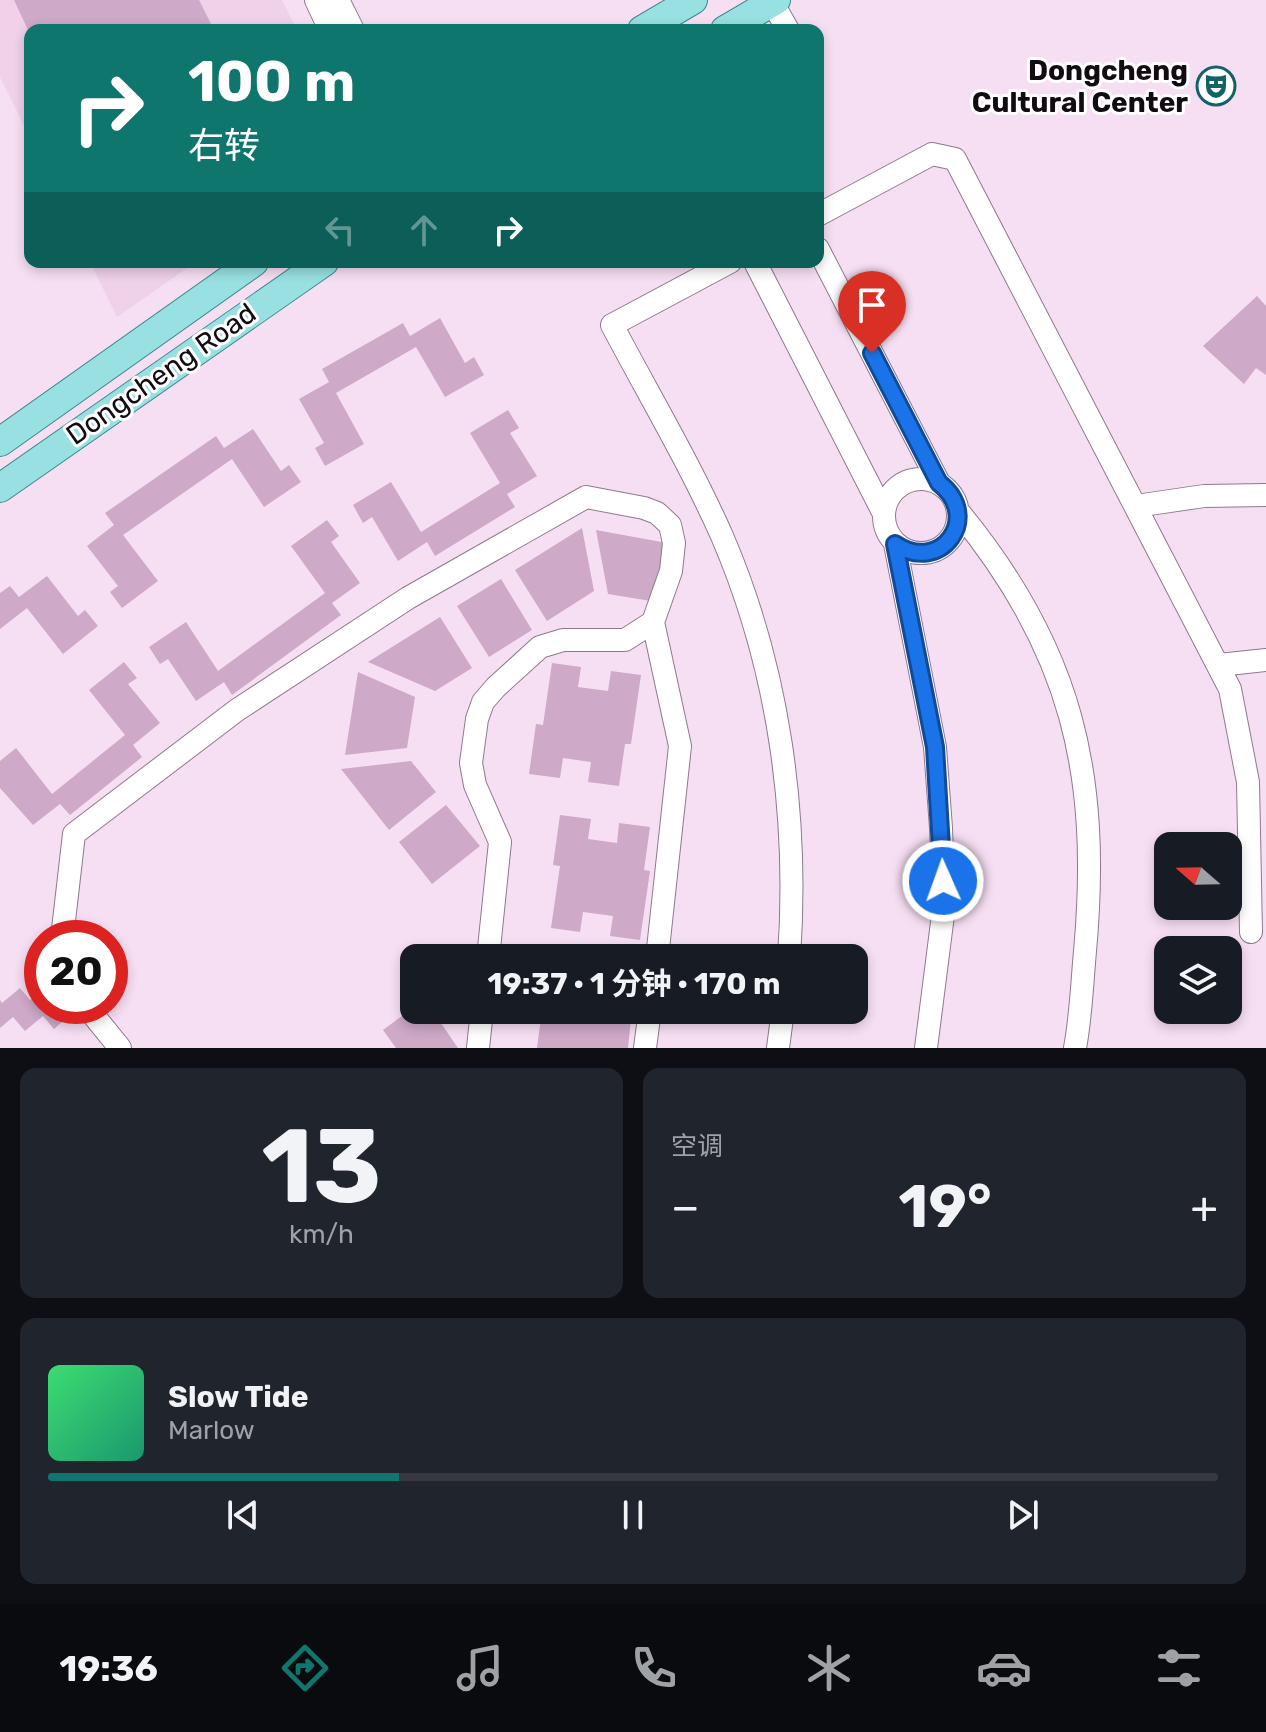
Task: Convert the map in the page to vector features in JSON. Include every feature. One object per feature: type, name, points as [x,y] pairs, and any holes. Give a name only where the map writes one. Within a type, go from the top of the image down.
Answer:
[{"type":"main road","points":[[652,24],[693,0]]},
{"type":"main road","points":[[735,24],[774,1]]},
{"type":"main road","name":"Dongcheng Road","points":[[0,442],[246,268]]},
{"type":"main road","name":"Dongcheng Road","points":[[0,488],[315,268]]},
{"type":"street","points":[[316,0],[327,24]]},
{"type":"street","points":[[338,0],[350,24]]},
{"type":"street","points":[[774,1],[785,24]]},
{"type":"street","points":[[824,212],[932,154],[955,159],[1219,665],[1257,784],[1251,932]]},
{"type":"street","points":[[824,261],[939,483]]},
{"type":"street","points":[[719,268],[612,325],[721,534],[746,597],[781,741],[791,813],[793,900],[790,944]]},
{"type":"street","points":[[758,268],[883,512],[888,534],[895,544],[935,747],[941,828],[944,907],[926,1048]]},
{"type":"street","points":[[883,512],[890,494],[903,482],[921,478],[939,483],[948,490],[958,511],[983,541],[1027,608],[1060,680],[1082,757],[1091,837],[1088,916],[1075,1048]]},
{"type":"street","points":[[1136,506],[1204,496],[1266,495]]},
{"type":"street","points":[[64,920],[74,834],[250,701],[408,598],[586,497],[657,513],[670,525],[674,543],[671,571],[653,622],[680,746],[659,944]]},
{"type":"street","points":[[895,544],[916,553],[938,549],[954,533],[958,511]]},
{"type":"street","points":[[489,944],[500,842],[475,785],[471,763],[483,702],[540,647],[563,640],[625,640],[653,622]]},
{"type":"street","points":[[1219,665],[1266,660]]},
{"type":"street","points":[[101,1024],[120,1048]]},
{"type":"street","points":[[478,1048],[481,1024]]},
{"type":"street","points":[[645,1048],[648,1024]]},
{"type":"street","points":[[778,1048],[781,1024]]},
{"type":"shaded area","points":[[0,0],[282,0],[294,24],[24,24],[24,126],[0,77]]},
{"type":"shaded area","points":[[93,268],[187,268],[117,317]]},
{"type":"building","points":[[14,0],[199,0],[211,24],[25,24]]},
{"type":"building","points":[[1257,296],[1266,306],[1266,375],[1256,368],[1244,384],[1203,346]]},
{"type":"building","points":[[440,318],[465,363],[474,357],[484,375],[445,397],[416,347],[336,393],[364,444],[325,466],[315,448],[324,443],[299,399],[329,382],[322,369],[403,323],[410,336]]},
{"type":"building","points":[[508,410],[519,428],[510,433],[537,476],[507,494],[515,507],[435,556],[427,542],[398,561],[372,517],[363,523],[353,505],[391,482],[421,532],[500,483],[470,433]]},
{"type":"building","points":[[253,429],[281,471],[289,465],[301,482],[264,507],[232,459],[123,535],[158,581],[122,608],[110,592],[118,586],[87,546],[114,525],[105,513],[216,436],[224,448]]},
{"type":"building","points":[[327,520],[339,536],[331,542],[360,583],[332,603],[341,615],[232,695],[224,682],[196,701],[168,659],[160,664],[149,647],[186,622],[218,671],[325,593],[291,546]]},
{"type":"building","points":[[582,528],[594,591],[547,621],[515,570]]},
{"type":"building","points":[[596,530],[667,543],[657,602],[608,594]]},
{"type":"building","points":[[47,576],[78,616],[85,610],[98,626],[63,654],[27,608],[0,629],[0,593],[10,586],[19,597]]},
{"type":"building","points":[[501,579],[532,630],[489,657],[457,606]]},
{"type":"building","points":[[440,617],[472,668],[435,691],[368,662]]},
{"type":"building","points":[[124,662],[137,678],[128,684],[160,723],[133,745],[142,757],[70,815],[60,804],[33,825],[0,788],[0,761],[16,748],[52,794],[125,735],[89,690]]},
{"type":"building","points":[[552,663],[581,667],[578,687],[608,691],[611,671],[641,675],[631,744],[625,744],[619,786],[588,782],[591,762],[563,758],[560,778],[529,774],[536,724],[543,725]]},
{"type":"building","points":[[358,672],[415,697],[407,748],[345,755]]},
{"type":"building","points":[[411,761],[436,792],[389,830],[341,769]]},
{"type":"building","points":[[446,805],[480,846],[432,884],[399,842]]},
{"type":"building","points":[[560,815],[591,819],[588,839],[617,843],[619,823],[650,827],[644,870],[650,871],[640,940],[610,936],[613,916],[583,912],[580,932],[551,928],[560,866],[553,865]]},
{"type":"building","points":[[20,988],[24,993],[24,1024],[33,1024],[25,1031],[13,1017],[0,1028],[0,1000],[2,1003]]},
{"type":"building","points":[[400,1017],[400,1024],[442,1024],[458,1048],[396,1048],[383,1030]]},
{"type":"building","points":[[540,1024],[631,1024],[628,1048],[537,1048]]},
{"type":"place","name":"Dongcheng Cultural Center","points":[[1216,86]]},
{"type":"route","points":[[872,353],[939,483],[955,499],[958,511],[954,533],[938,549],[916,553],[895,544],[935,747],[943,881]]}]
